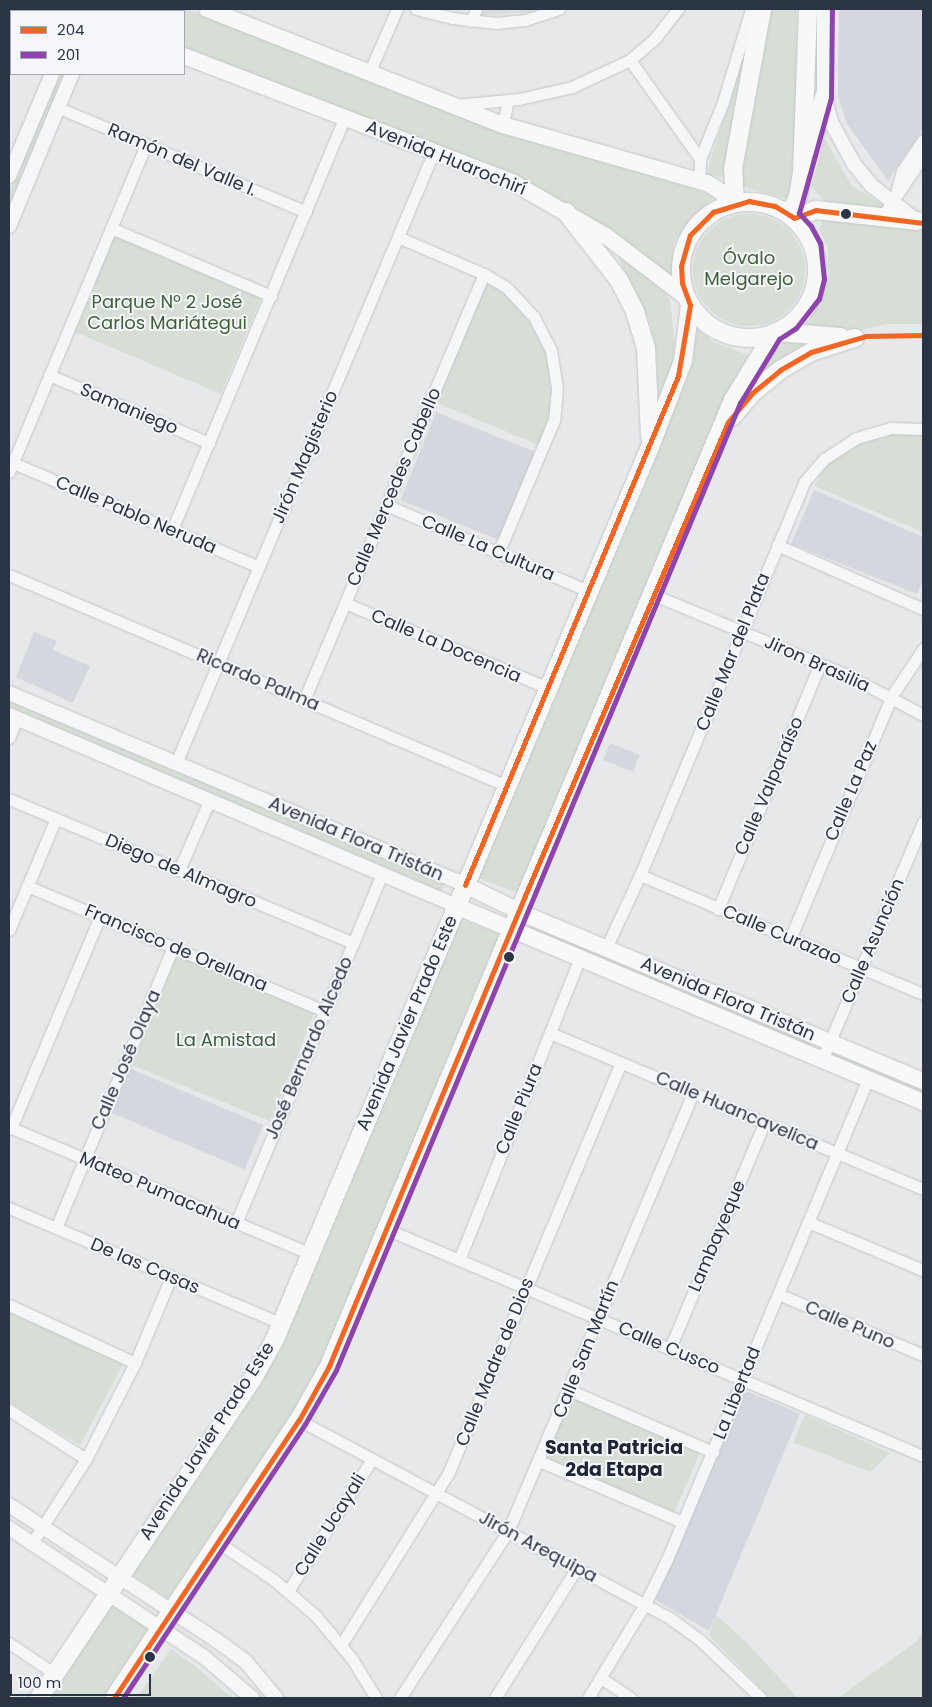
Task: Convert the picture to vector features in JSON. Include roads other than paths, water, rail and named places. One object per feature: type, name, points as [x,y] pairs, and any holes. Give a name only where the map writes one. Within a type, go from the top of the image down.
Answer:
[{"type":"main road","points":[[207,9],[370,71],[452,106],[503,125],[699,181],[716,188],[731,204]]},
{"type":"main road","points":[[731,204],[733,169],[762,9]]},
{"type":"main road","points":[[792,216],[802,174],[808,9]]},
{"type":"main road","name":"Avenida Huarochirí","points":[[185,56],[512,182],[566,212],[619,245],[688,302]]},
{"type":"main road","points":[[802,174],[811,151],[824,97]]},
{"type":"main road","points":[[114,1698],[160,1627],[219,1543],[299,1420],[338,1348],[519,910],[654,595],[739,387],[776,333],[804,311],[817,279],[813,245],[792,216],[762,202],[731,204],[700,222],[690,235],[680,266],[688,302],[713,328],[728,335],[751,338],[776,333],[855,338],[811,352],[780,370],[746,400],[728,422],[715,448]]},
{"type":"main road","points":[[792,216],[816,210],[917,221]]},
{"type":"main road","points":[[566,212],[619,280],[635,312],[646,348],[650,447]]},
{"type":"main road","name":"Avenida Javier Prado Este","points":[[39,1698],[107,1592],[252,1380],[282,1324],[650,447],[683,361],[688,302]]},
{"type":"main road","name":"Avenida Flora Tristán","points":[[465,885],[606,948],[923,1081]]},
{"type":"main road","name":"Avenida Flora Tristán","points":[[456,906],[923,1102]]},
{"type":"street","points":[[370,71],[397,9]]},
{"type":"street","points":[[416,9],[471,21],[525,20],[559,9]]},
{"type":"street","points":[[471,21],[476,9]]},
{"type":"street","points":[[452,106],[508,100],[572,87],[630,60],[656,37],[678,9]]},
{"type":"street","points":[[824,9],[824,97],[831,122],[854,164],[872,186],[894,197],[917,221]]},
{"type":"street","points":[[699,181],[700,158],[752,13]]},
{"type":"street","points":[[630,60],[700,158]]},
{"type":"street","points":[[9,176],[52,75]]},
{"type":"street","points":[[9,226],[72,75]]},
{"type":"street","points":[[503,125],[508,100]]},
{"type":"street","name":"Ramón del Valle I.","points":[[59,108],[306,212]]},
{"type":"street","points":[[172,530],[345,118]]},
{"type":"street","points":[[894,197],[902,171],[923,140]]},
{"type":"street","points":[[11,468],[146,145]]},
{"type":"street","name":"Jirón Magisterio","points":[[176,763],[434,151]]},
{"type":"street","points":[[882,217],[923,156]]},
{"type":"street","points":[[678,175],[700,158]]},
{"type":"street","points":[[111,228],[271,296]]},
{"type":"street","points":[[398,237],[484,274],[507,288],[534,317],[551,350],[557,378],[556,409],[551,430],[498,553]]},
{"type":"street","name":"Calle Mercedes Cabello","points":[[304,700],[484,274]]},
{"type":"street","name":"Samaniego","points":[[50,375],[209,444]]},
{"type":"street","name":"Calle Mar del Plata","points":[[606,948],[640,875],[776,545],[804,482],[830,454],[871,432],[898,428],[923,429]]},
{"type":"street","name":"Calle Pablo Neruda","points":[[11,468],[172,530],[259,566]]},
{"type":"street","name":"Calle La Cultura","points":[[386,505],[589,591]]},
{"type":"street","points":[[776,545],[923,608]]},
{"type":"street","name":"Ricardo Palma","points":[[9,575],[507,786]]},
{"type":"street","name":"Jiron Brasilia","points":[[654,595],[820,664],[891,697],[923,715]]},
{"type":"street","name":"Calle La Docencia","points":[[345,603],[548,688]]},
{"type":"street","name":"Calle La Paz","points":[[790,938],[891,697],[923,649]]},
{"type":"street","name":"Calle Valparaíso","points":[[718,908],[820,664]]},
{"type":"street","name":"Avenida Flora Tristán","points":[[9,693],[465,885]]},
{"type":"street","points":[[9,738],[13,717]]},
{"type":"street","name":"Avenida Flora Tristán","points":[[13,717],[210,799],[456,906]]},
{"type":"street","name":"Diego de Almagro","points":[[9,799],[352,943]]},
{"type":"street","points":[[179,870],[210,799]]},
{"type":"street","points":[[9,930],[56,818]]},
{"type":"street","name":"Calle Asunción","points":[[822,1060],[923,822]]},
{"type":"street","name":"José Bernardo Alcedo","points":[[236,1223],[382,874]]},
{"type":"street","name":"Calle Curazao","points":[[640,875],[923,994]]},
{"type":"street","name":"Francisco de Orellana","points":[[28,886],[324,1011]]},
{"type":"street","points":[[10,1128],[100,916]]},
{"type":"street","name":"Calle José Olaya","points":[[56,1228],[173,947]]},
{"type":"street","name":"Calle Piura","points":[[458,1260],[580,958]]},
{"type":"street","name":"Calle Huancavelica","points":[[550,1033],[923,1189]]},
{"type":"street","name":"Calle Madre de Dios","points":[[341,1646],[438,1494],[621,1063]]},
{"type":"street","name":"La Libertad","points":[[588,1698],[645,1604],[683,1522],[868,1079]]},
{"type":"street","name":"Calle San Martín","points":[[400,1698],[508,1531],[539,1462],[693,1093]]},
{"type":"street","name":"Lambayeque","points":[[670,1348],[764,1123]]},
{"type":"street","name":"Mateo Pumacahua","points":[[10,1128],[311,1254]]},
{"type":"street","name":"De las Casas","points":[[9,1208],[282,1324]]},
{"type":"street","points":[[808,1222],[923,1270]]},
{"type":"street","name":"Calle Cusco","points":[[386,1229],[923,1456]]},
{"type":"street","points":[[32,1543],[86,1459],[135,1363],[171,1277]]},
{"type":"street","name":"Calle Puno","points":[[778,1294],[923,1355]]},
{"type":"street","points":[[9,1305],[135,1363]]},
{"type":"street","points":[[569,1390],[713,1452]]},
{"type":"street","points":[[9,1410],[86,1459]]},
{"type":"street","name":"Jirón Arequipa","points":[[299,1420],[645,1604],[700,1640],[761,1698]]},
{"type":"street","name":"Calle Ucayali","points":[[288,1591],[372,1459]]},
{"type":"street","points":[[539,1462],[683,1522]]},
{"type":"street","points":[[9,1505],[172,1610],[246,1662],[276,1698]]},
{"type":"street","points":[[9,1528],[231,1676],[252,1698]]},
{"type":"street","points":[[219,1543],[288,1591],[341,1646],[376,1698]]},
{"type":"street","points":[[495,1698],[576,1568]]},
{"type":"street","points":[[9,1643],[55,1674]]},
{"type":"street","points":[[601,1678],[630,1698]]},
{"type":"district","name":"Santa Patricia 2da Etapa","points":[[614,1459]]},
{"type":"park label","name":"Óvalo Melgarejo","points":[[749,269]]},
{"type":"park label","name":"Parque Nº 2 José Carlos Mariátegui","points":[[167,313]]},
{"type":"park label","name":"La Amistad","points":[[226,1040]]}]
